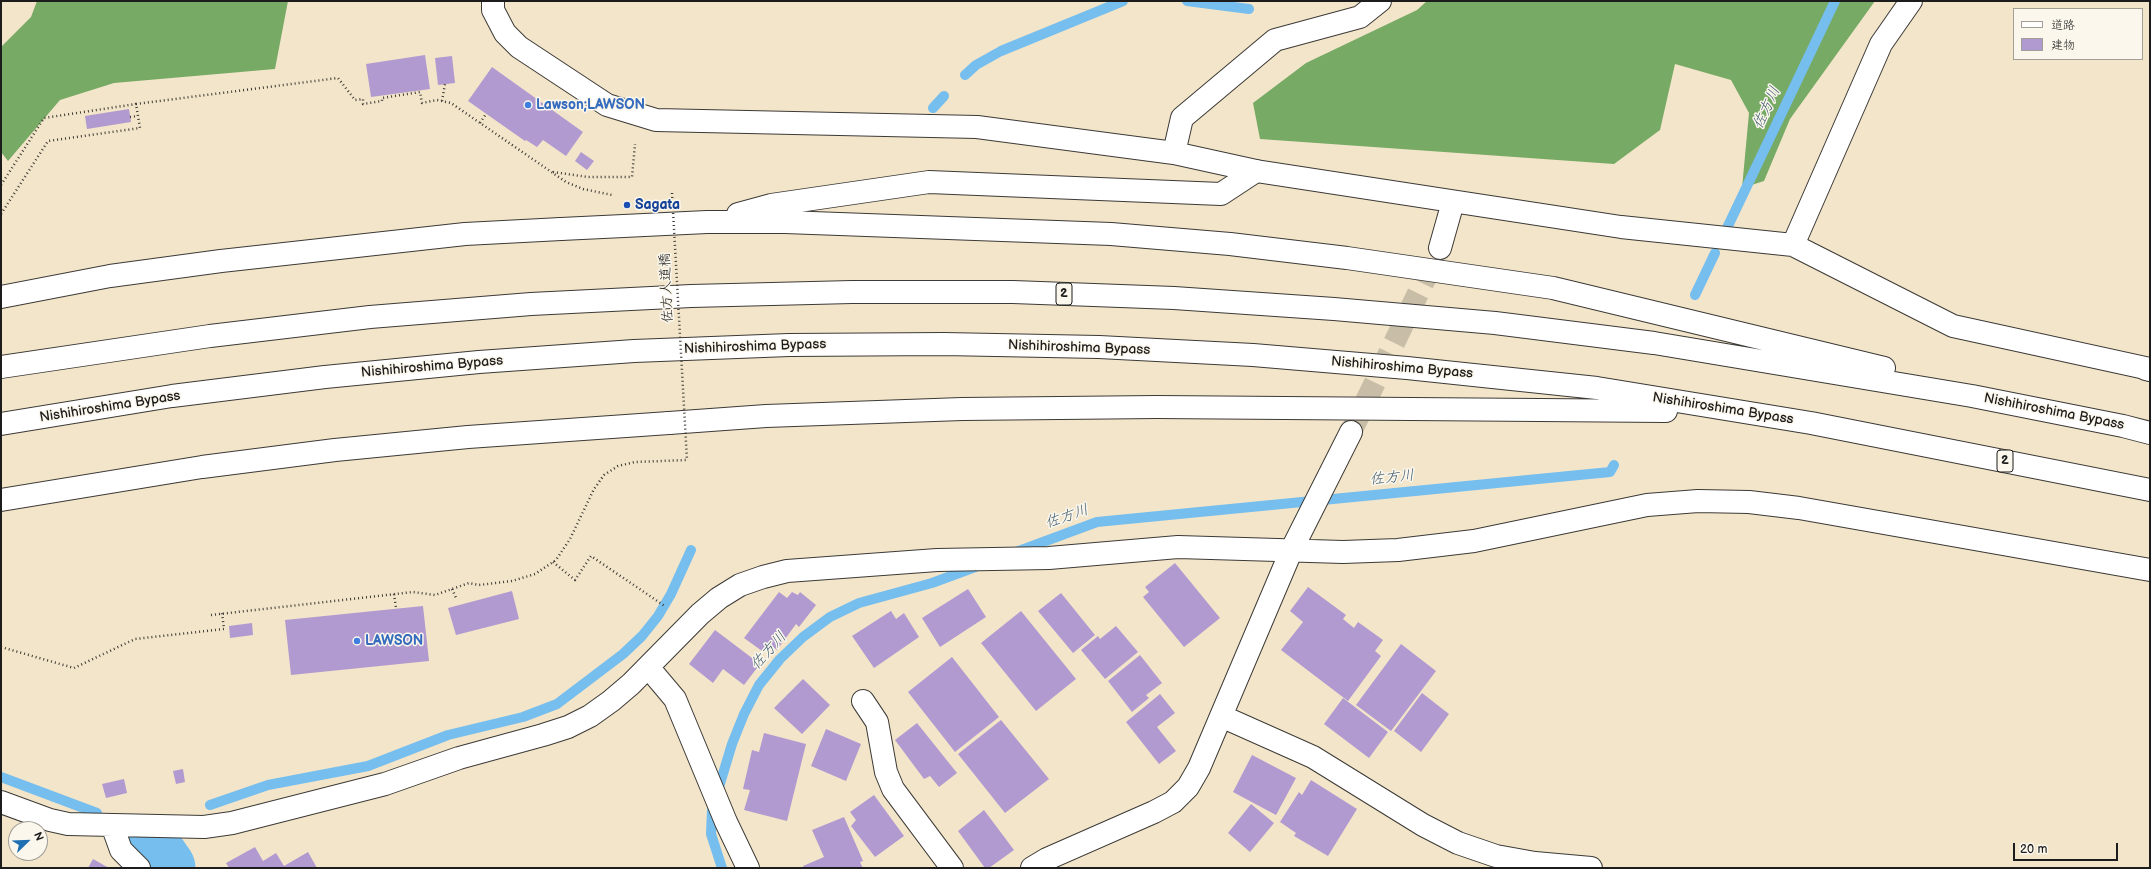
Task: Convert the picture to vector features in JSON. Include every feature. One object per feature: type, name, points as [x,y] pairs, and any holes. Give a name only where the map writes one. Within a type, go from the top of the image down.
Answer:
[{"type":"main road","points":[[493,1],[493,10],[505,33],[519,47],[607,105],[656,120],[977,128],[1174,153],[1256,172],[1621,227],[1793,245],[1953,326],[2149,369]]},
{"type":"main road","points":[[1174,153],[1182,118],[1275,40],[1360,17],[1380,1]]},
{"type":"main road","points":[[1793,245],[1882,44],[1911,1]]},
{"type":"main road","name":"2","points":[[708,222],[771,205],[929,182],[1221,194],[1256,172]]},
{"type":"main road","points":[[1440,248],[1453,202]]},
{"type":"main road","name":"2","points":[[1,297],[110,276],[229,260],[465,234],[561,228],[708,222],[785,222],[885,224],[1111,234],[1230,244],[1347,258],[1458,274],[1582,295],[2122,426]]},
{"type":"main road","name":"Nishihiroshima Bypass","points":[[1,366],[210,336],[370,318],[531,304],[691,296],[852,292],[1020,293],[1174,298],[1334,308],[1502,324],[1654,343],[1972,396],[2150,433]]},
{"type":"main road","name":"Nishihiroshima Bypass","points":[[1,424],[172,396],[325,377],[479,362],[641,350],[789,345],[944,344],[1098,347],[1253,355],[1408,368],[1597,388],[1860,433],[2150,490]]},
{"type":"main road","name":"2","points":[[1,500],[202,467],[334,450],[468,437],[766,416],[962,409],[1157,407],[1632,410],[1724,414],[1785,420],[1860,433]]},
{"type":"main road","points":[[1032,868],[1047,859],[1154,812],[1173,802],[1188,787],[1199,768],[1292,549],[1351,432]]},
{"type":"main road","points":[[1,802],[58,822],[106,825],[214,826],[385,784],[459,758],[568,727],[590,716],[611,701],[648,667],[700,614],[719,598],[740,585],[787,571],[936,560],[1050,558],[1171,547],[1368,552],[1474,541],[1647,505],[1698,501],[1734,502],[1799,508],[2150,570]]},
{"type":"main road","points":[[648,667],[675,699],[726,822],[748,868]]},
{"type":"main road","points":[[863,701],[877,722],[886,772],[892,789],[952,868]]},
{"type":"main road","points":[[1221,716],[1313,757],[1423,825],[1458,843],[1496,856],[1535,863],[1591,868]]},
{"type":"main road","points":[[106,825],[122,850],[139,868]]},
{"type":"path","points":[[1,185],[44,118],[136,104],[338,78],[355,100],[362,99],[363,104],[382,101],[382,98],[391,96],[420,92],[422,103],[442,101],[451,103],[566,182],[583,189],[604,194],[618,195]]},
{"type":"path","points":[[442,101],[445,84]]},
{"type":"path","points":[[1,214],[48,141],[140,128],[136,104]]},
{"type":"path","points":[[480,123],[486,114]]},
{"type":"path","points":[[552,172],[588,177],[632,177],[637,115]]},
{"type":"path","points":[[130,117],[138,116]]},
{"type":"path","name":"佐方人道橋","points":[[553,562],[570,540],[594,489],[604,476],[618,466],[635,462],[687,460],[672,193],[664,193]]},
{"type":"path","points":[[211,615],[413,592],[435,595],[469,583],[479,585],[512,581],[535,574],[553,562],[575,580],[591,556],[672,612]]},
{"type":"path","points":[[452,589],[456,600]]},
{"type":"path","points":[[394,594],[396,608]]},
{"type":"path","points":[[1,647],[74,668],[135,639],[224,630],[222,614]]},
{"type":"green space","points":[[37,1],[288,1],[275,69],[114,83],[60,100],[8,161],[1,152],[1,47],[31,17]]},
{"type":"green space","points":[[1427,1],[1875,1],[1790,119],[1764,181],[1742,188],[1749,113],[1731,80],[1675,64],[1660,130],[1614,164],[1260,139],[1253,103],[1306,63],[1417,10]]},
{"type":"building","points":[[425,55],[430,89],[371,97],[366,64]]},
{"type":"building","points":[[452,56],[455,83],[438,85],[435,58]]},
{"type":"building","points":[[492,67],[583,132],[566,156],[543,140],[537,147],[526,140],[525,141],[468,101]]},
{"type":"building","points":[[129,109],[131,122],[87,129],[85,116]]},
{"type":"building","points":[[581,152],[594,161],[587,170],[575,161]]},
{"type":"building","points":[[1175,563],[1220,618],[1184,647],[1143,597],[1149,592],[1145,587]]},
{"type":"building","points":[[1308,587],[1346,615],[1343,619],[1354,628],[1358,622],[1383,640],[1375,651],[1381,656],[1348,701],[1281,650],[1303,622],[1290,611]]},
{"type":"building","points":[[968,589],[986,617],[940,647],[922,618]]},
{"type":"building","points":[[512,591],[519,619],[456,635],[448,608]]},
{"type":"building","points":[[779,592],[787,598],[792,592],[798,595],[800,592],[816,605],[799,627],[796,624],[777,650],[768,643],[762,651],[744,638]]},
{"type":"building","points":[[1061,593],[1095,635],[1073,653],[1038,611]]},
{"type":"building","name":"LAWSON","points":[[423,606],[429,661],[291,675],[285,620]]},
{"type":"building","points":[[891,611],[896,619],[904,613],[919,637],[874,668],[852,636]]},
{"type":"building","points":[[1021,611],[1076,679],[1036,711],[981,643]]},
{"type":"building","points":[[252,623],[253,635],[230,638],[229,626]]},
{"type":"building","points":[[1116,626],[1138,652],[1105,679],[1081,650],[1098,636],[1100,639]]},
{"type":"building","points":[[715,630],[760,664],[744,685],[723,669],[713,683],[689,664]]},
{"type":"building","points":[[1401,644],[1436,671],[1391,731],[1356,705]]},
{"type":"building","points":[[1140,655],[1162,683],[1146,695],[1149,698],[1132,712],[1108,681]]},
{"type":"building","points":[[952,657],[999,717],[955,752],[908,692]]},
{"type":"building","points":[[803,679],[830,705],[802,734],[774,708]]},
{"type":"building","points":[[1422,693],[1449,714],[1421,752],[1394,731]]},
{"type":"building","points":[[1160,694],[1175,713],[1157,727],[1176,751],[1159,764],[1126,722]]},
{"type":"building","points":[[1343,698],[1388,732],[1369,758],[1324,724]]},
{"type":"building","points":[[1001,720],[1049,779],[1005,813],[958,754]]},
{"type":"building","points":[[917,723],[957,773],[939,787],[930,776],[924,779],[895,740]]},
{"type":"building","points":[[826,729],[861,744],[846,781],[811,766]]},
{"type":"building","points":[[764,733],[806,744],[787,821],[744,810],[750,790],[743,789],[752,750],[759,752]]},
{"type":"building","points":[[1252,755],[1296,778],[1276,815],[1233,792]]},
{"type":"building","points":[[183,769],[185,782],[176,784],[173,771]]},
{"type":"building","points":[[124,779],[127,793],[106,798],[102,784]]},
{"type":"building","points":[[1311,780],[1357,809],[1328,856],[1294,836],[1296,833],[1280,822],[1299,792],[1302,795]]},
{"type":"building","points":[[874,795],[904,836],[875,857],[851,826],[856,820],[850,812]]},
{"type":"building","points":[[1251,804],[1274,823],[1250,852],[1228,833]]},
{"type":"building","points":[[984,810],[1014,850],[989,868],[985,868],[958,831]]},
{"type":"building","points":[[844,817],[863,861],[860,862],[863,868],[804,868],[803,866],[824,857],[812,830]]},
{"type":"building","points":[[255,847],[263,861],[276,853],[284,866],[308,852],[317,868],[229,868],[226,863]]},
{"type":"building","points":[[93,859],[109,868],[88,868]]},
{"type":"waterway","points":[[965,75],[976,65],[1001,51],[1123,1]]},
{"type":"waterway","points":[[1187,1],[1249,9]]},
{"type":"waterway","name":"佐方川","points":[[1727,228],[1835,1]]},
{"type":"waterway","points":[[933,108],[944,96]]},
{"type":"waterway","name":"佐方川","points":[[1695,295],[1715,253]]},
{"type":"waterway","name":"佐方川","points":[[1016,552],[1097,522],[1610,472],[1614,465]]},
{"type":"waterway","points":[[210,805],[268,785],[368,766],[448,735],[523,717],[557,704],[623,654],[642,636],[658,616],[671,594],[691,550]]},
{"type":"waterway","name":"佐方川","points":[[722,868],[711,834],[712,810],[732,744],[744,714],[759,685],[780,659],[803,637],[830,617],[859,603],[932,583],[978,566]]},
{"type":"waterway","points":[[1,777],[97,813]]},
{"type":"waterway","points":[[166,868],[166,862],[177,844]]},
{"type":"waterway","points":[[152,851],[164,868]]},
{"type":"tunnel","points":[[1351,432],[1440,248]]},
{"type":"place","name":"Lawson;LAWSON","points":[[528,105]]},
{"type":"place","name":"Sagata","points":[[627,205]]},
{"type":"place","name":"LAWSON","points":[[357,641]]}]
